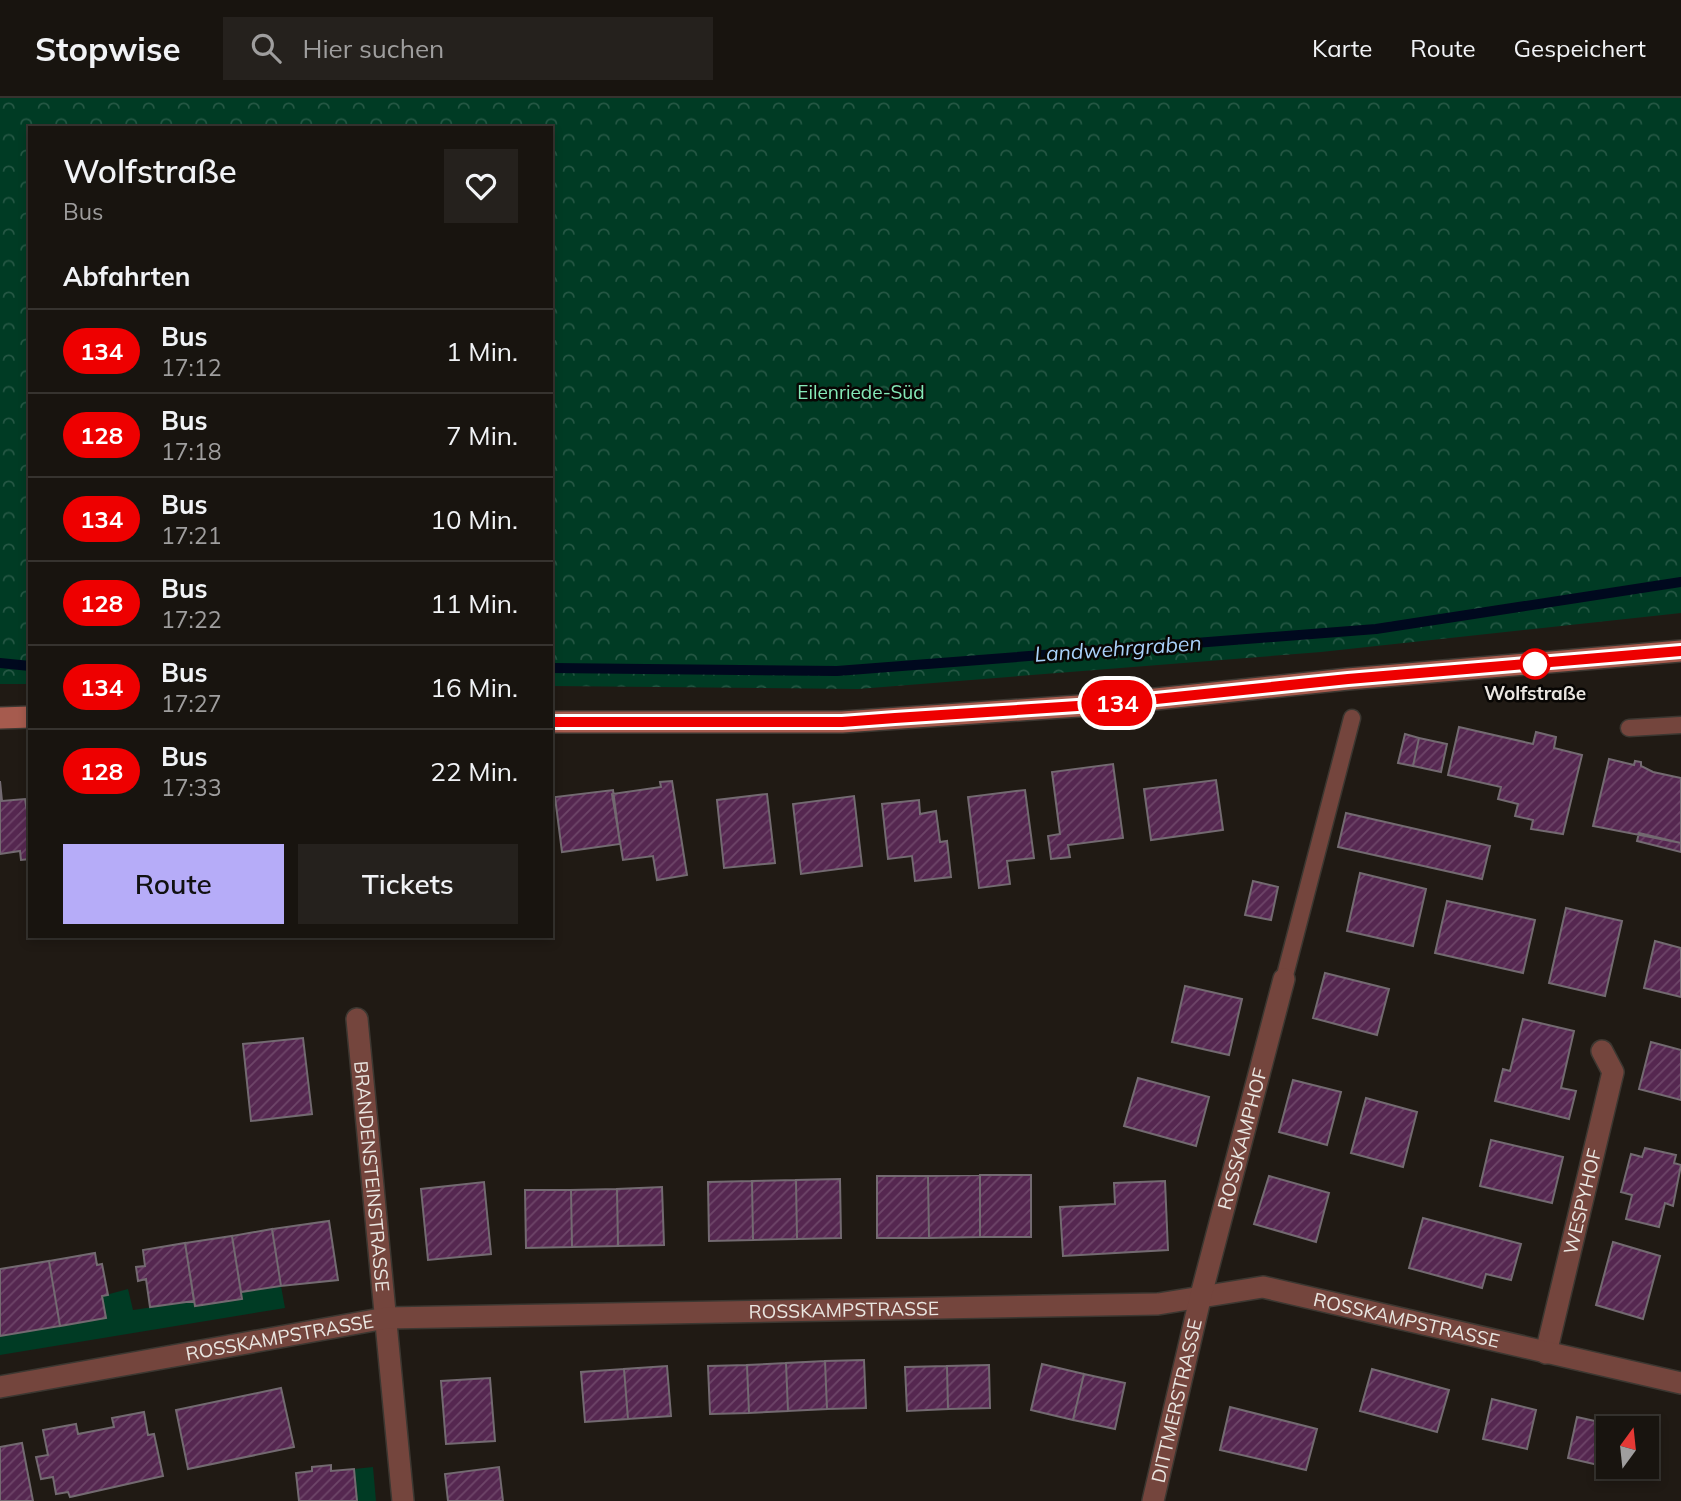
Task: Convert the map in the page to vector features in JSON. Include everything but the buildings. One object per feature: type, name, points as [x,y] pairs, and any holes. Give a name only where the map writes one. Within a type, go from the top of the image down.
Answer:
[{"type":"street","points":[[553,722],[882,719],[1108,704],[1348,679],[1681,651]]},
{"type":"street","points":[[0,718],[28,717]]},
{"type":"street","name":"ROSSKAMPHOF","points":[[1200,1299],[1284,979]]},
{"type":"street","name":"BRANDENSTEINSTRASSE","points":[[357,1019],[403,1501]]},
{"type":"street","name":"WESPYHOF","points":[[1546,1353],[1613,1072],[1602,1051]]},
{"type":"street","name":"ROSSKAMPSTRASSE","points":[[0,1387],[386,1318],[1158,1304],[1263,1287],[1681,1383]]},
{"type":"street","name":"DITTMERSTRASSE","points":[[1153,1501],[1200,1299]]},
{"type":"lane","points":[[1284,979],[1352,718]]},
{"type":"lane","points":[[1629,728],[1681,725]]},
{"type":"green space","name":"Eilenriede-Süd","points":[[0,98],[1681,98],[1681,613],[1321,652],[858,689],[553,686],[553,126],[28,126],[28,684],[0,684]]},
{"type":"green space","points":[[281,1286],[285,1308],[0,1355],[0,1336],[106,1318],[102,1296],[128,1289],[133,1310],[194,1301],[195,1306],[242,1299],[241,1292]]},
{"type":"green space","points":[[373,1467],[376,1501],[357,1501],[354,1469]]},
{"type":"waterway","name":"Landwehrgraben","points":[[553,668],[837,671],[1376,629],[1681,582]]},
{"type":"waterway","name":"Landwehrgraben","points":[[0,663],[28,666]]},
{"type":"bus line","name":"134","points":[[553,722],[842,722],[1108,704],[1348,679],[1681,651]]},
{"type":"place","name":"Wolfstraße","points":[[1535,664]]}]
